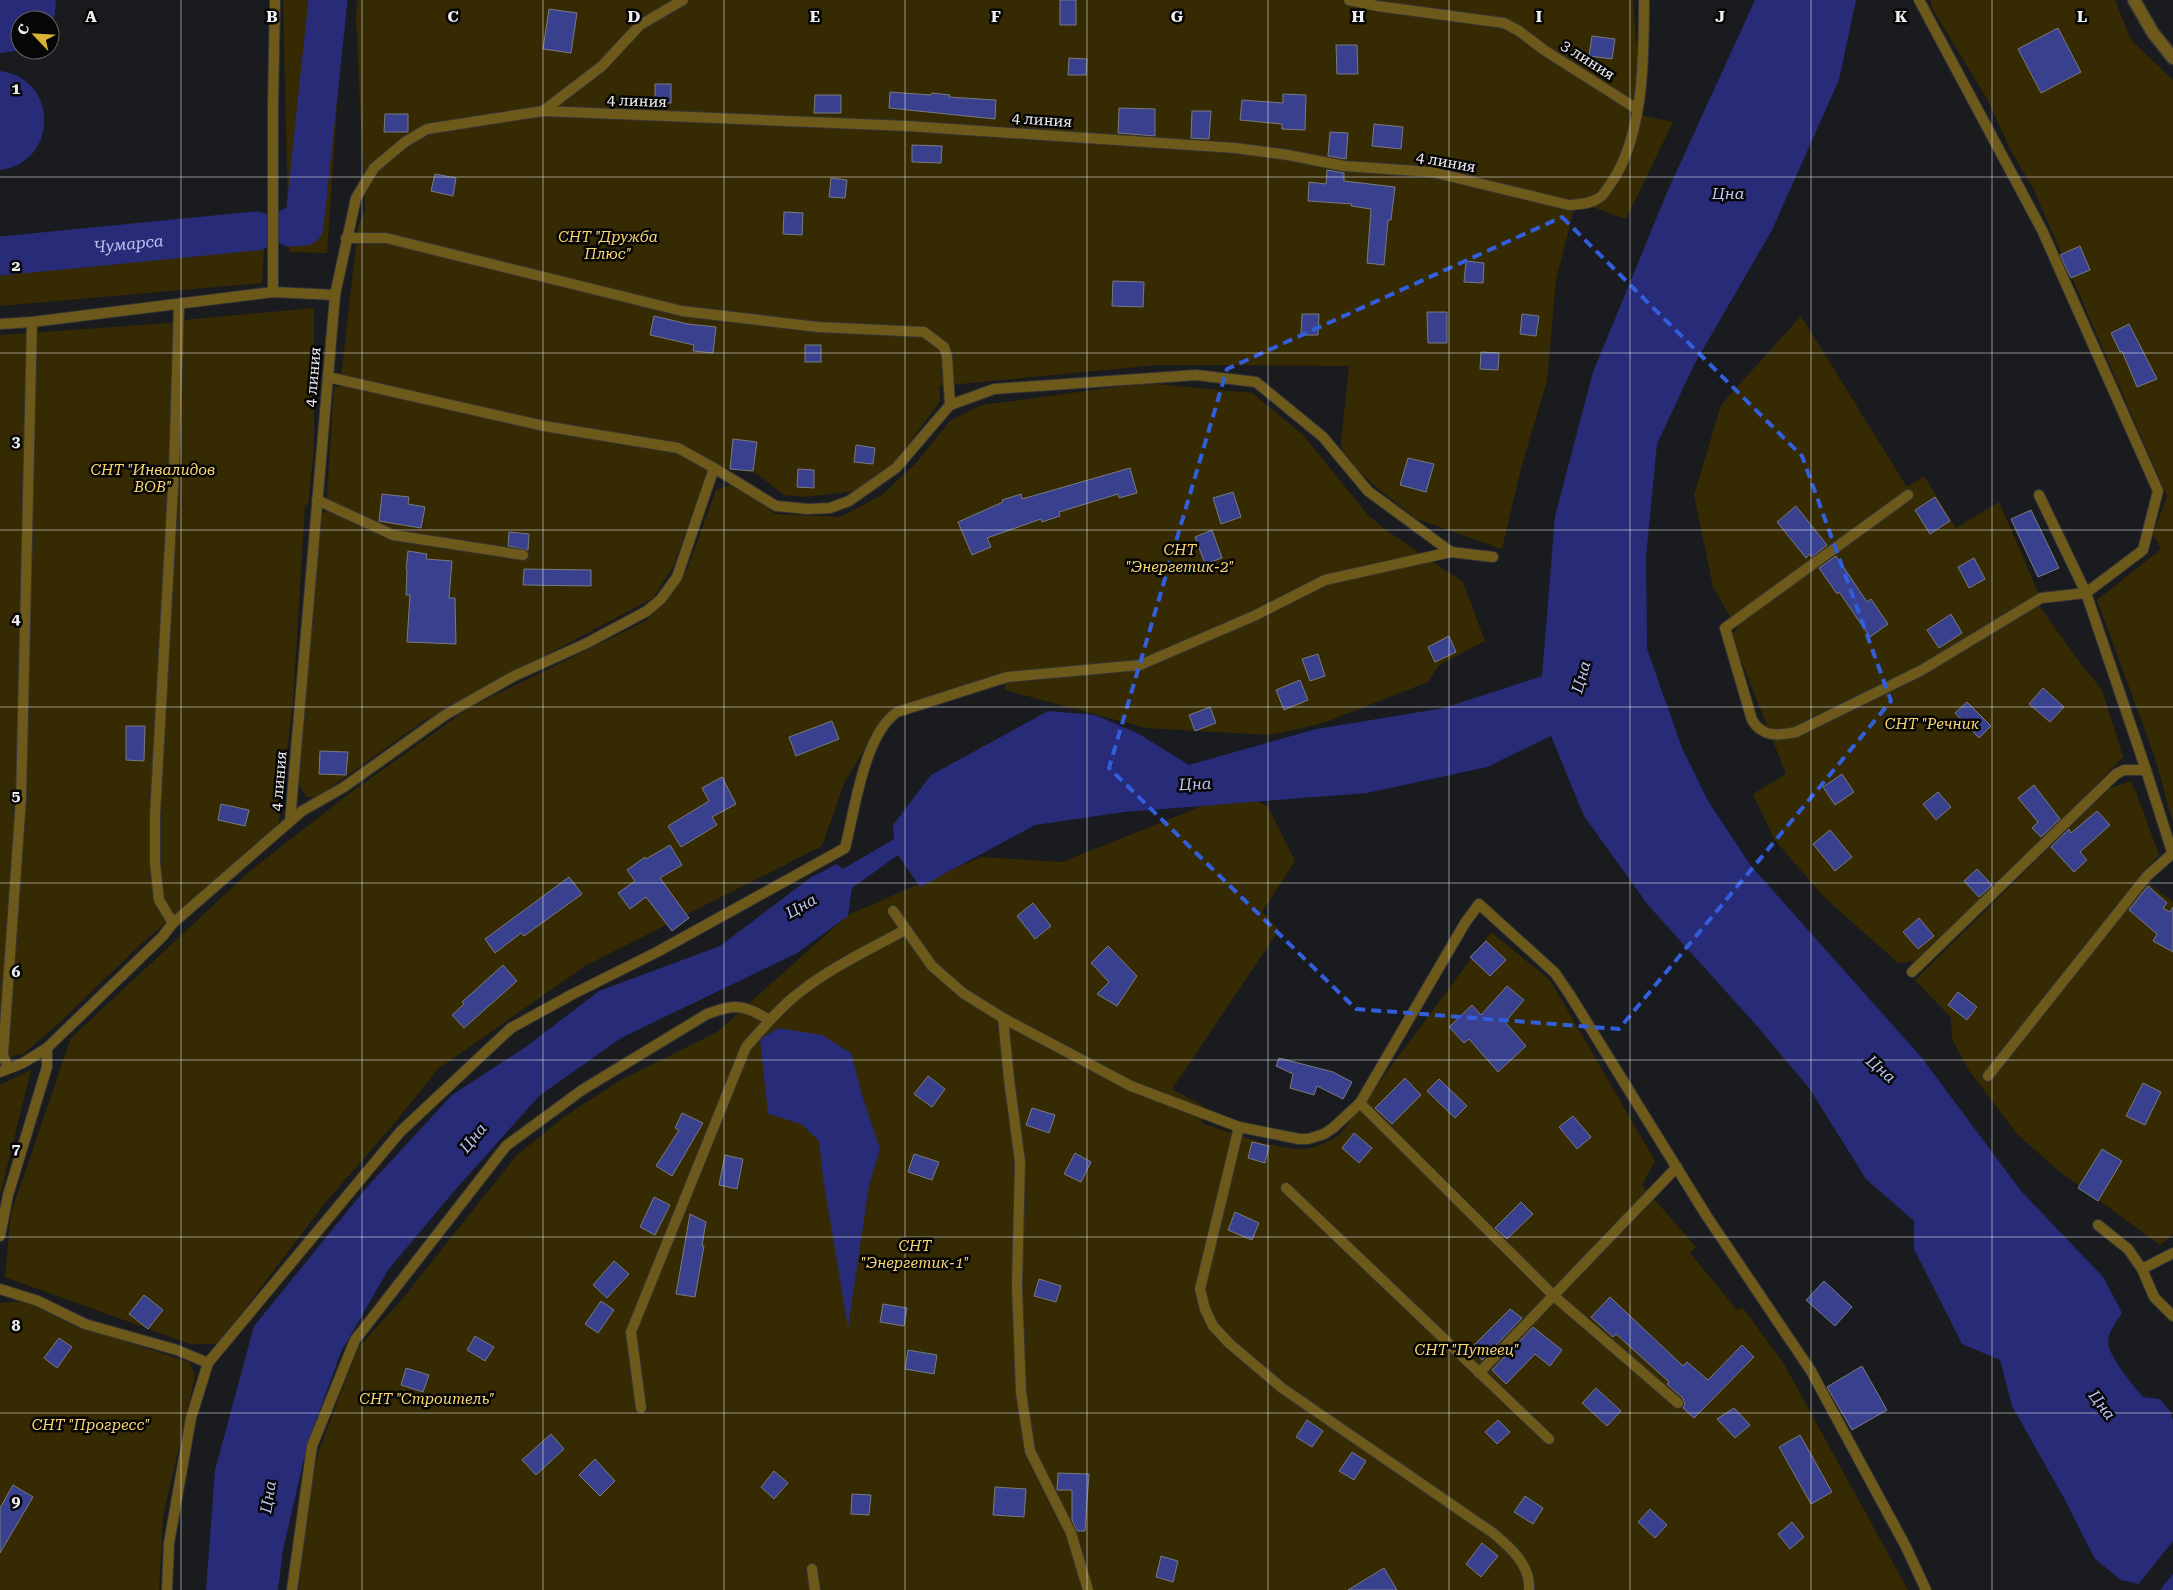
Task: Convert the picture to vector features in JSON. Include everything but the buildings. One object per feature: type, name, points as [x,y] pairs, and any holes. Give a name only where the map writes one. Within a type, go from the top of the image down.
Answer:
[{"type":"street","points":[[2134,0],[2153,33],[2173,58]]},
{"type":"lane","points":[[273,292],[272,103],[275,0]]},
{"type":"lane","points":[[543,111],[602,66],[640,25],[683,0]]},
{"type":"lane","name":"3 линия","points":[[1349,0],[1377,6],[1504,23],[1637,109]]},
{"type":"lane","points":[[1637,109],[1644,47],[1644,0]]},
{"type":"lane","points":[[1908,495],[1725,628],[1752,720],[1757,728],[1766,733],[1780,736],[1796,732],[1922,670],[2041,598],[2086,593],[2143,550],[2158,492],[2042,230],[1919,0]]},
{"type":"lane","name":"4 линия","points":[[290,821],[335,295],[346,238],[356,198],[374,168],[405,142],[427,129],[543,111],[907,126],[1236,148],[1288,155],[1344,166],[1432,172],[1569,205],[1586,204],[1600,197],[1620,171],[1637,109]]},
{"type":"lane","points":[[346,238],[386,238],[682,311],[818,327],[924,332],[944,347],[947,356],[950,405]]},
{"type":"lane","points":[[0,324],[32,322],[273,292],[335,295]]},
{"type":"lane","points":[[173,923],[159,900],[155,863],[154,815],[174,470],[179,304]]},
{"type":"lane","points":[[32,322],[20,799],[4,1070],[23,1063],[47,1048],[162,937],[173,923],[302,811],[344,787],[445,715],[514,676],[587,643],[647,611],[661,599],[678,577],[714,468]]},
{"type":"lane","points":[[328,377],[544,426],[678,448],[776,506],[808,509],[830,508],[849,501],[896,468],[950,405],[994,389],[1196,375],[1256,382],[1323,438],[1368,492],[1451,552]]},
{"type":"lane","points":[[1988,1076],[2141,884],[2173,854],[2086,593],[2039,495]]},
{"type":"lane","points":[[318,500],[393,535],[524,555]]},
{"type":"lane","points":[[167,1590],[168,1543],[180,1476],[191,1418],[208,1363],[400,1132],[511,1028],[573,994],[657,952],[845,848],[869,750],[880,729],[889,718],[897,712],[1007,677],[1140,666],[1254,616],[1325,580],[1451,552],[1493,557]]},
{"type":"lane","points":[[1912,972],[2116,774],[2124,770],[2146,770]]},
{"type":"lane","points":[[893,911],[932,966],[963,993],[1003,1018],[1131,1086],[1239,1127],[1273,1135],[1308,1139],[1324,1134],[1333,1128],[1360,1103],[1465,923],[1479,904],[1554,974],[1570,995],[1706,1215],[1811,1371],[1906,1547],[1926,1590]]},
{"type":"lane","points":[[641,1408],[630,1332],[746,1047],[799,992],[834,969],[905,930]]},
{"type":"lane","points":[[292,1590],[312,1446],[355,1340],[506,1146],[582,1090],[708,1014],[727,1007],[745,1007],[770,1020]]},
{"type":"lane","points":[[1003,1018],[1008,1079],[1020,1162],[1018,1287],[1021,1392],[1030,1451],[1071,1534],[1088,1590]]},
{"type":"lane","points":[[0,1236],[8,1195],[47,1067],[47,1048]]},
{"type":"lane","points":[[1360,1103],[1554,1296],[1678,1403]]},
{"type":"lane","points":[[1239,1127],[1200,1289],[1205,1309],[1214,1326],[1230,1344],[1282,1388],[1493,1533],[1517,1553],[1530,1581],[1529,1590]]},
{"type":"lane","points":[[1479,1372],[1678,1167]]},
{"type":"lane","points":[[1286,1188],[1549,1440]]},
{"type":"lane","points":[[2098,1225],[2128,1249],[2142,1269],[2154,1297],[2173,1316]]},
{"type":"lane","points":[[2142,1269],[2173,1253]]},
{"type":"lane","points":[[0,1289],[38,1301],[84,1324],[177,1350],[208,1363]]},
{"type":"lane","points":[[812,1569],[815,1590]]},
{"type":"highlighted area","points":[[1562,217],[1802,456],[1891,701],[1619,1029],[1356,1009],[1109,768],[1227,369]]},
{"type":"green space","points":[[283,0],[344,0],[327,253],[289,252]]},
{"type":"green space","name":"СНТ \"Дружба Плюс\"","points":[[357,0],[1633,0],[1643,116],[1673,122],[1626,219],[1576,201],[1556,280],[1547,381],[1521,468],[1502,549],[1417,519],[1377,488],[1350,462],[1343,452],[1341,443],[1349,366],[1157,365],[939,386],[940,401],[893,465],[855,491],[805,497],[784,495],[756,473],[717,466],[707,476],[673,567],[653,598],[425,720],[316,798],[307,797],[299,785],[316,523],[321,513],[326,512],[334,387],[340,387],[358,227],[365,210],[356,18]]},
{"type":"green space","points":[[1930,0],[2115,0],[2131,40],[2173,80],[2173,822],[2154,755],[2097,600],[2161,549],[2153,534],[2167,496],[2033,188],[2011,151],[1986,97],[1933,10]]},
{"type":"green space","points":[[266,222],[262,283],[0,306],[0,247]]},
{"type":"green space","name":"СНТ \"Инвалидов ВОВ\"","points":[[314,308],[314,448],[308,505],[305,505],[293,702],[278,827],[140,945],[59,1023],[22,1055],[15,1055],[0,1063],[0,335],[170,323],[193,319]]},
{"type":"green space","name":"СНТ \"Речник","points":[[1801,316],[1907,487],[1924,476],[1956,528],[1999,502],[2040,597],[2035,600],[2102,690],[2123,757],[2017,865],[1916,961],[1898,963],[1823,896],[1774,839],[1753,794],[1786,774],[1731,635],[1737,629],[1713,587],[1694,495],[1721,405]]},
{"type":"green space","name":"СНТ \"Энергетик-2\"","points":[[1146,383],[1252,393],[1303,435],[1368,515],[1386,530],[1463,582],[1485,641],[1439,665],[1428,682],[1323,723],[1270,735],[1146,728],[1005,690],[1004,678],[969,685],[888,712],[845,781],[822,846],[585,966],[438,1069],[392,1126],[325,1203],[218,1344],[190,1344],[5,1277],[11,1213],[71,1038],[251,870],[350,793],[469,708],[646,621],[674,590],[687,570],[716,490],[732,484],[776,514],[840,517],[882,495],[916,463],[950,421],[982,405]]},
{"type":"green space","points":[[2130,781],[2136,792],[2159,855],[2139,876],[2173,902],[2173,1234],[2160,1245],[2059,1171],[2017,1134],[1968,1069],[1952,1039],[1951,1018],[1915,980],[2109,789]]},
{"type":"green space","points":[[1240,791],[1268,807],[1295,861],[1262,912],[1279,930],[1172,1089],[1207,1108],[1201,1123],[1256,1141],[1299,1149],[1314,1147],[1339,1136],[1491,932],[1550,980],[1655,1161],[1642,1185],[1696,1247],[1690,1253],[1737,1310],[1743,1308],[1784,1364],[1908,1590],[299,1590],[304,1530],[318,1453],[358,1348],[403,1298],[516,1156],[565,1116],[619,1081],[717,1032],[848,915],[981,857],[1062,862]]},
{"type":"green space","points":[[31,1070],[0,1195],[0,1085]]},
{"type":"green space","name":"СНТ \"Прогресс\"","points":[[23,1301],[89,1330],[189,1362],[195,1376],[163,1517],[159,1590],[0,1590],[0,1303]]},
{"type":"water","points":[[0,0],[56,0],[55,10],[10,10],[10,52],[0,53]]},
{"type":"water","name":"Цна","points":[[1755,0],[1856,0],[1839,80],[1772,230],[1694,365],[1657,444],[1646,556],[1647,649],[1682,748],[1708,801],[1751,866],[1922,1058],[2021,1191],[2104,1278],[2122,1313],[2108,1338],[2112,1354],[2143,1397],[2160,1399],[2170,1411],[2173,1420],[2173,1590],[2146,1590],[2139,1584],[2121,1580],[2095,1559],[2065,1500],[2012,1406],[2000,1360],[1962,1344],[1914,1249],[1914,1221],[1866,1179],[1809,1088],[1757,1026],[1648,905],[1584,816],[1551,736],[1487,767],[1367,793],[1124,812],[1035,825],[920,887],[898,855],[852,888],[848,916],[797,953],[621,1038],[539,1096],[455,1190],[388,1270],[341,1352],[307,1445],[283,1550],[278,1590],[206,1590],[215,1470],[254,1326],[367,1187],[452,1095],[527,1046],[599,991],[720,946],[810,878],[837,864],[843,869],[894,839],[893,825],[931,775],[1048,711],[1095,715],[1139,734],[1189,765],[1316,729],[1444,708],[1542,676],[1555,516],[1593,372],[1668,190]]},
{"type":"water","points":[[0,71],[19,77],[33,88],[41,104],[44,120],[41,137],[33,153],[19,164],[0,170]]},
{"type":"water","points":[[779,1028],[822,1035],[851,1053],[862,1095],[880,1149],[869,1185],[848,1328],[823,1178],[819,1141],[801,1124],[768,1114],[760,1039]]},
{"type":"pier","points":[[2173,1541],[2173,1574],[2160,1590],[2142,1590],[2137,1586]]},
{"type":"waterway","name":"Чумарса","points":[[291,227],[304,226],[328,0]]},
{"type":"waterway","name":"Чумарса","points":[[0,256],[256,231]]},
{"type":"park label","name":"СНТ \"Энергетик-1\"","points":[[915,1254]]},
{"type":"park label","name":"СНТ \"Путеец\"","points":[[1467,1350]]},
{"type":"park label","name":"СНТ \"Строитель\"","points":[[427,1399]]}]
